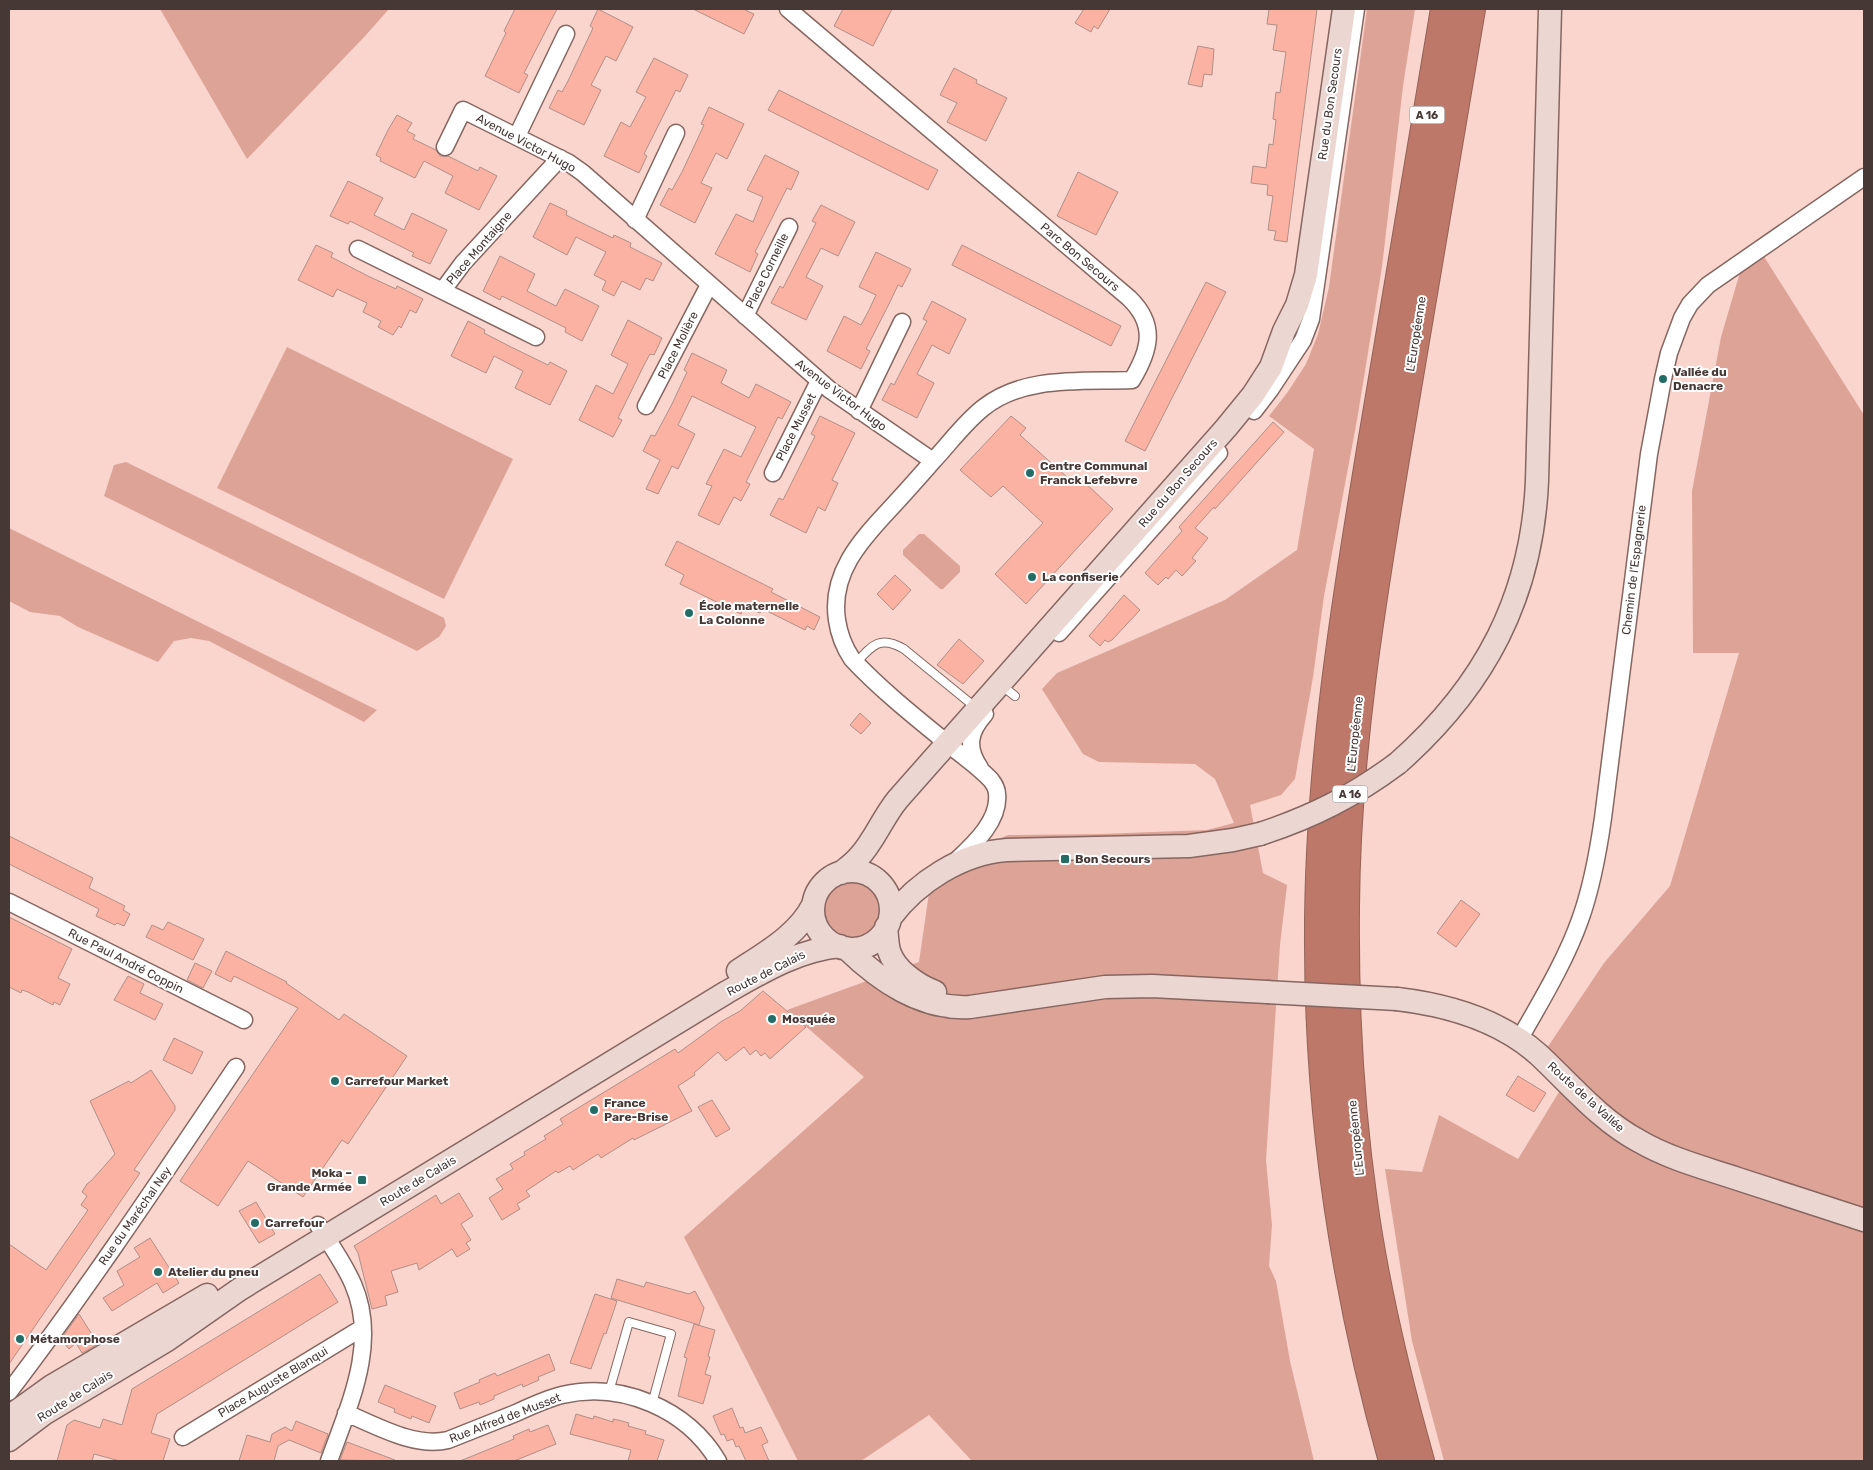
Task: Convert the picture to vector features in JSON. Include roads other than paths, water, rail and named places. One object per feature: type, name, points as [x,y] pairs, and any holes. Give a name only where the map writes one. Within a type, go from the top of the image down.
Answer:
[{"type":"highway","name":"L'Européenne","points":[[1393,1461],[1376,1399],[1355,1306],[1334,1172],[1324,1073],[1320,1007],[1321,843],[1328,744],[1348,587],[1445,9]]},
{"type":"highway","name":"L'Européenne","points":[[1420,1461],[1386,1328],[1362,1196],[1350,1073],[1344,908],[1349,808],[1362,674],[1375,582],[1471,9]]},
{"type":"highway","points":[[1451,128],[1479,9]]},
{"type":"main road","name":"Rue du Bon Secours","points":[[841,873],[858,858],[892,805],[947,744],[1007,690],[1122,548],[1245,406],[1271,367],[1284,331],[1298,328],[1300,297],[1306,274],[1344,9]]},
{"type":"main road","points":[[843,947],[861,947],[871,943],[880,936],[888,922],[913,892],[946,870],[973,856],[998,851],[1189,846],[1260,834],[1297,821],[1328,808],[1356,793],[1398,763],[1453,708],[1487,658],[1506,618],[1526,563],[1532,535],[1537,481],[1550,9]]},
{"type":"main road","points":[[854,871],[863,872],[878,881],[886,892],[889,900],[889,950],[894,961],[910,977],[930,990],[965,999],[1013,1000],[963,1008],[921,999],[902,991],[878,976],[843,947],[829,941],[820,932],[814,918],[813,906],[816,895],[822,885],[834,875],[854,871]]},
{"type":"main road","name":"Route de Calais","points":[[9,1440],[45,1413],[155,1348],[321,1231],[548,1085],[705,994],[796,930],[805,920],[813,906]]},
{"type":"main road","name":"Route de Calais","points":[[9,1417],[43,1392],[190,1305],[321,1231],[753,977],[804,953],[817,949],[843,947]]},
{"type":"main road","name":"Route de la Vallée","points":[[1013,1000],[1090,988],[1136,985],[1397,999],[1454,1009],[1490,1023],[1519,1040],[1538,1054],[1605,1118],[1650,1147],[1710,1170],[1864,1220]]},
{"type":"street","name":"Parc Bon Secours","points":[[788,9],[1129,298],[1137,306],[1145,319],[1148,335],[1147,345],[1142,362],[1132,380],[1050,383],[1027,386],[1007,393],[991,402],[974,416],[933,462]]},
{"type":"street","name":"Rue du Bon Secours","points":[[1298,328],[1314,298],[1356,9]]},
{"type":"street","points":[[517,136],[566,34]]},
{"type":"street","name":"Avenue Victor Hugo","points":[[445,147],[463,110],[560,158],[583,173],[819,381],[933,462]]},
{"type":"street","points":[[635,220],[676,133]]},
{"type":"street","name":"Place Montaigne","points":[[358,249],[443,290],[463,263],[560,158]]},
{"type":"street","name":"Chemin de l'Espagnerie","points":[[1519,1040],[1552,983],[1570,947],[1594,874],[1603,818],[1649,454],[1667,362],[1676,334],[1690,304],[1708,285],[1864,177]]},
{"type":"street","name":"Place Corneille","points":[[745,316],[789,227]]},
{"type":"street","name":"Place Molière","points":[[646,406],[709,285]]},
{"type":"street","points":[[443,290],[536,336]]},
{"type":"street","points":[[859,411],[902,322]]},
{"type":"street","name":"Place Musset","points":[[773,473],[819,381]]},
{"type":"street","points":[[933,462],[865,536],[850,556],[836,593],[836,612],[843,643],[847,652],[856,663],[993,782],[996,789],[997,798],[993,815],[978,839],[946,870]]},
{"type":"street","name":"Rue du Bon Secours","points":[[981,712],[971,740],[974,758],[984,774]]},
{"type":"street","name":"Rue Paul André Coppin","points":[[9,902],[244,1020]]},
{"type":"street","name":"Rue du Maréchal Ney","points":[[9,1392],[155,1187],[236,1067]]},
{"type":"street","points":[[321,1231],[353,1284],[359,1303],[362,1328],[361,1364],[329,1461]]},
{"type":"street","name":"Place Auguste Blanqui","points":[[183,1437],[362,1328]]},
{"type":"street","points":[[31,1363],[35,1379],[43,1392]]},
{"type":"street","name":"Rue Alfred de Musset","points":[[346,1413],[409,1439],[434,1443],[448,1440],[563,1395],[609,1392],[632,1396],[670,1413],[690,1428],[704,1442],[718,1461]]},
{"type":"lane","points":[[856,663],[868,650],[878,643],[897,644],[981,712]]},
{"type":"lane","points":[[609,1392],[629,1322],[671,1334],[652,1404]]},
{"type":"place","name":"Vallée du Denacre","points":[[1663,379]]},
{"type":"place","name":"Centre Communal Franck Lefebvre","points":[[1030,473]]},
{"type":"place","name":"La confiserie","points":[[1032,577]]},
{"type":"place","name":"École maternelle La Colonne","points":[[689,613]]},
{"type":"place","name":"Bon Secours","points":[[1065,859]]},
{"type":"place","name":"Mosquée","points":[[772,1019]]},
{"type":"place","name":"Carrefour Market","points":[[335,1081]]},
{"type":"place","name":"France Pare-Brise","points":[[594,1110]]},
{"type":"place","name":"Moka – Grande Armée","points":[[362,1180]]},
{"type":"place","name":"Carrefour","points":[[255,1223]]},
{"type":"place","name":"Atelier du pneu","points":[[158,1272]]},
{"type":"place","name":"Métamorphose","points":[[20,1339]]}]
